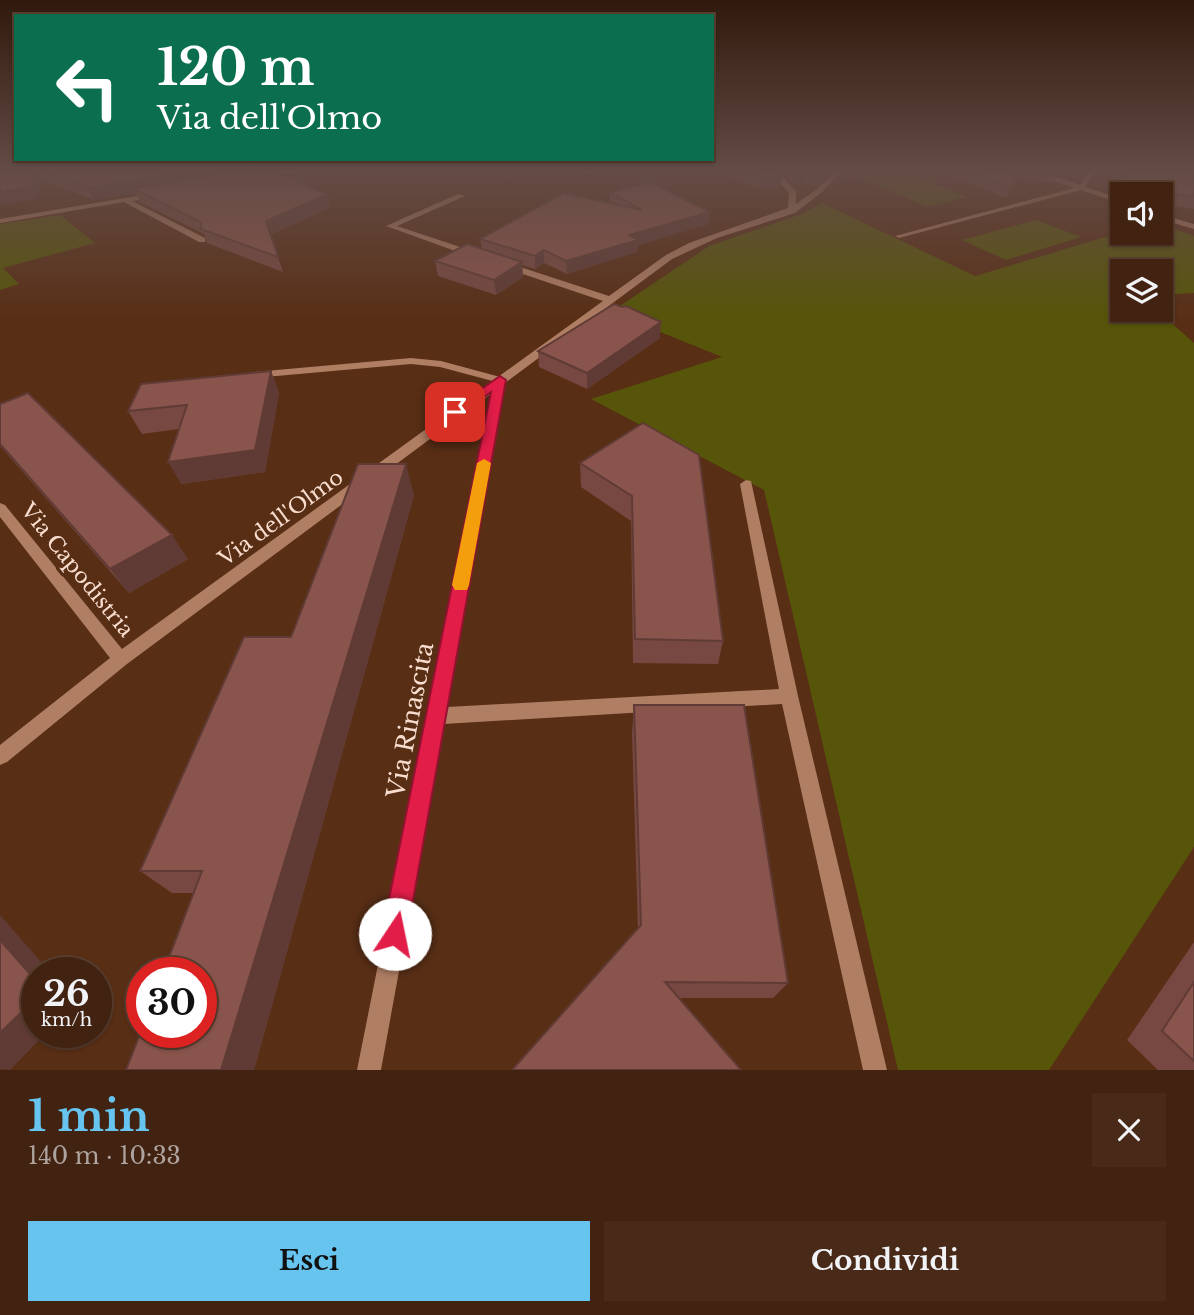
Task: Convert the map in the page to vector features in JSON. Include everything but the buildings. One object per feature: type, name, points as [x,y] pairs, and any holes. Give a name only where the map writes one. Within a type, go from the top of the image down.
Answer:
[{"type":"street","points":[[165,221],[202,240]]},
{"type":"street","points":[[402,221],[390,226],[481,257]]},
{"type":"street","name":"Via dell'Olmo","points":[[0,756],[121,659],[677,252],[764,221]]},
{"type":"street","points":[[899,236],[956,221]]},
{"type":"street","points":[[1174,221],[1194,228]]},
{"type":"street","points":[[494,261],[611,300]]},
{"type":"street","points":[[240,377],[401,361],[441,364],[500,380]]},
{"type":"street","name":"Via Rinascita","points":[[369,1070],[500,380]]},
{"type":"street","points":[[746,484],[789,696],[875,1070]]},
{"type":"street","name":"Via Capodistria","points":[[0,508],[121,659]]},
{"type":"street","points":[[436,716],[789,696]]},
{"type":"shaded area","points":[[20,221],[67,221],[95,243],[3,268],[19,284],[0,290],[0,224]]},
{"type":"shaded area","points":[[782,221],[860,221],[975,276],[1110,236],[1110,245],[1173,245],[1173,229],[1194,236],[1194,293],[1173,294],[1173,259],[1110,259],[1110,322],[1170,322],[1194,343],[1194,847],[1049,1070],[898,1070],[764,490],[591,399],[722,357],[611,312],[709,246]]},
{"type":"shaded area","points":[[1033,221],[1081,237],[1006,260],[962,240]]},
{"type":"slow traffic","points":[[461,585],[484,463]]},
{"type":"route","points":[[395,934],[500,380],[455,412]]}]
